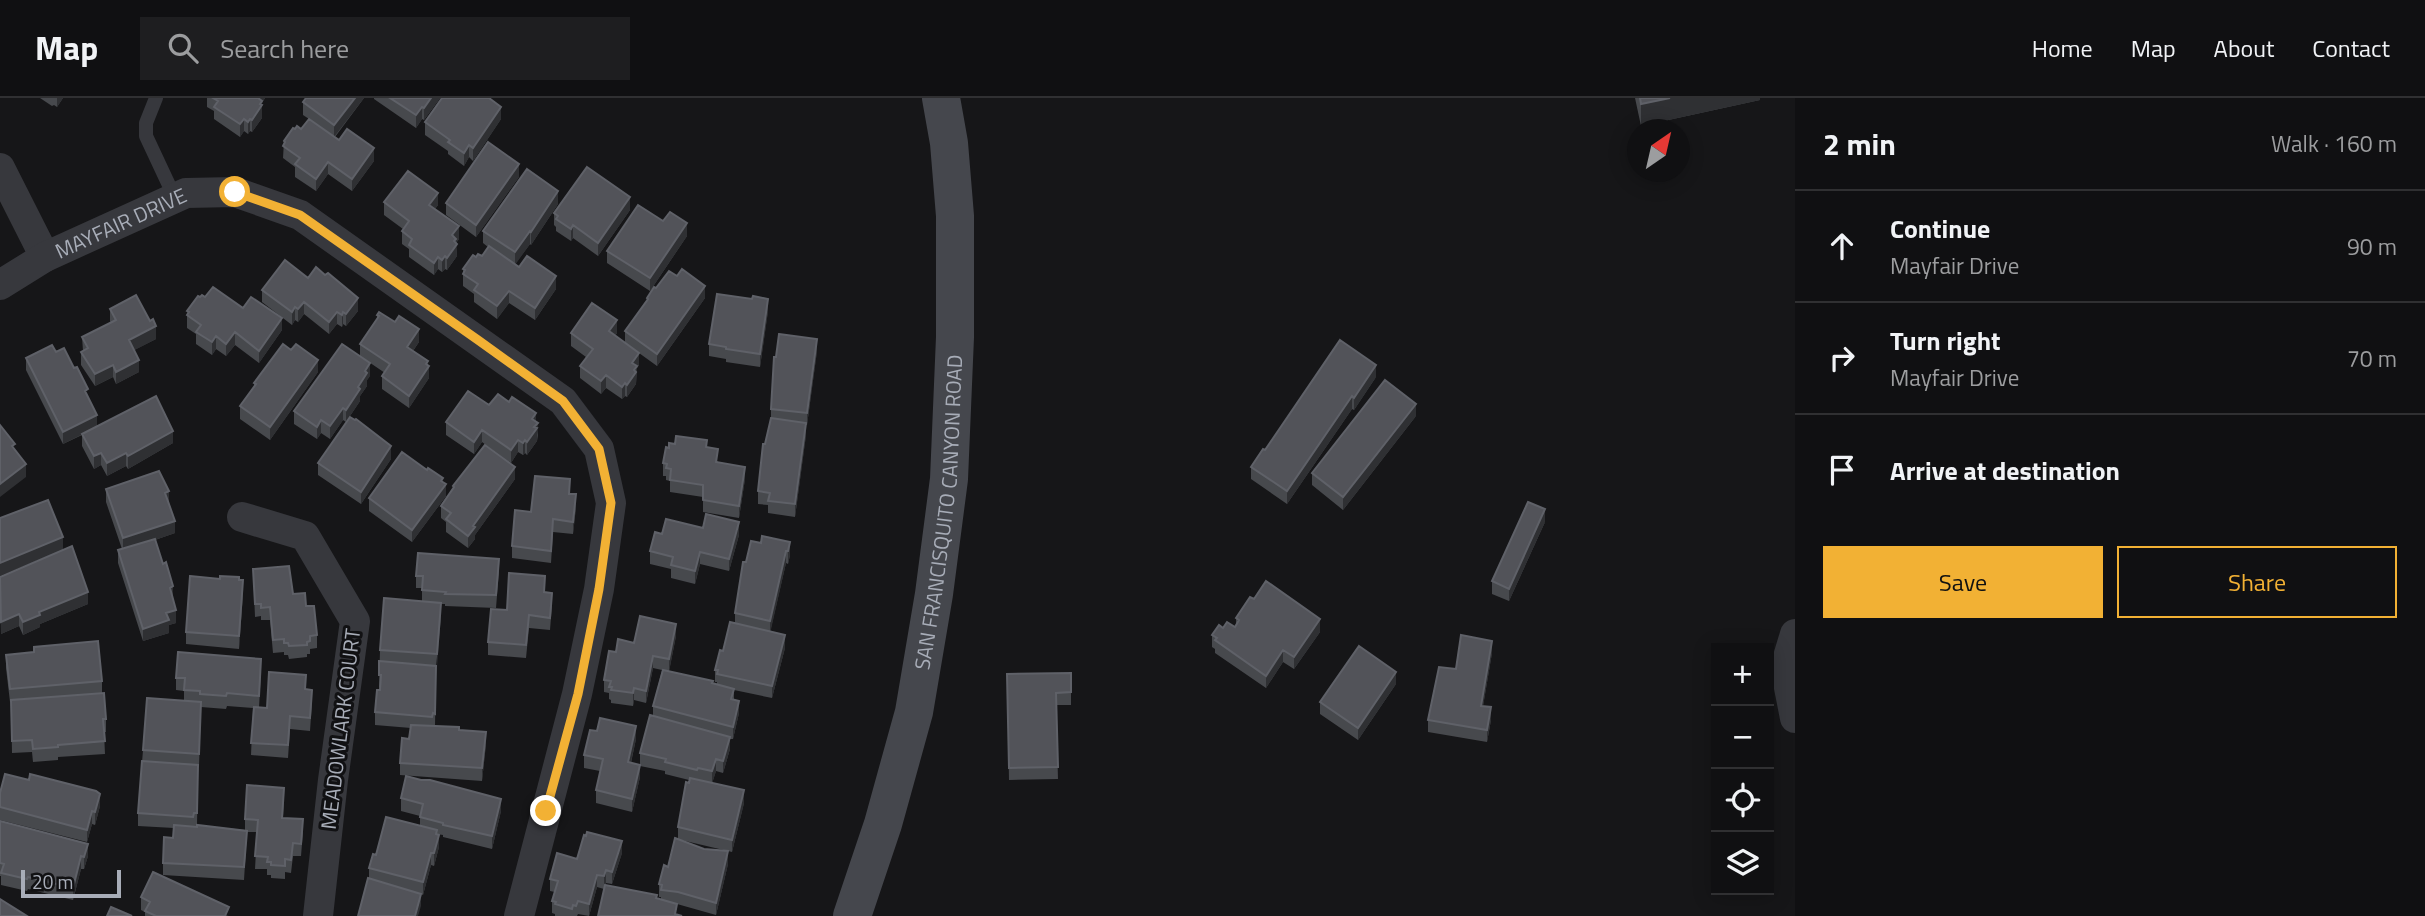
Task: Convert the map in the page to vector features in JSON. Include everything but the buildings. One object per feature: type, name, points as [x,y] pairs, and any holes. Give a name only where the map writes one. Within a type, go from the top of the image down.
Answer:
[{"type":"main road","name":"SAN FRANCISQUITO CANYON ROAD","points":[[852,916],[883,824],[914,712],[934,594],[948,479],[955,337],[955,216],[949,143],[941,98]]},
{"type":"street","points":[[0,168],[45,257]]},
{"type":"street","name":"MAYFAIR DRIVE","points":[[0,285],[45,257],[186,193],[235,192],[300,215],[563,401],[599,449],[611,503],[599,589],[578,694],[519,916]]},
{"type":"street","name":"MEADOWLARK COURT","points":[[242,517],[305,536],[355,621],[318,916]]},
{"type":"street","points":[[1795,634],[1785,667],[1795,718]]},
{"type":"lane","points":[[156,98],[146,123],[146,136],[175,198]]},
{"type":"route","points":[[235,192],[300,215],[478,340],[563,401],[599,449],[611,503],[599,589],[578,694],[546,811]]}]
